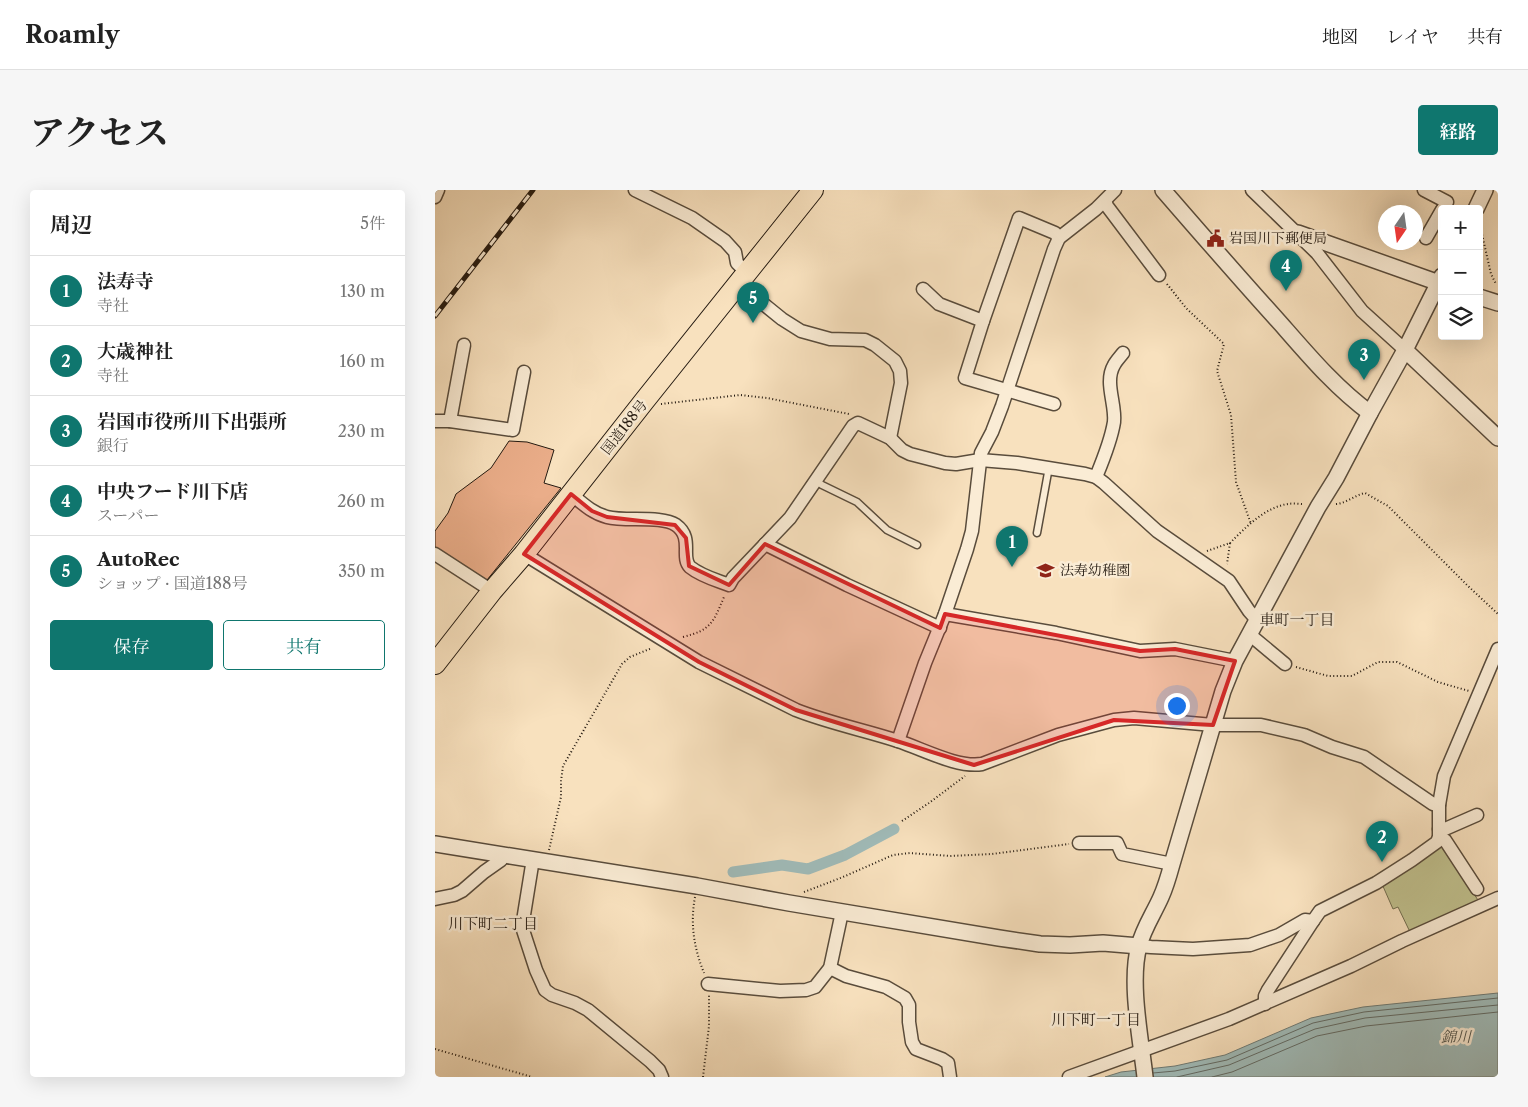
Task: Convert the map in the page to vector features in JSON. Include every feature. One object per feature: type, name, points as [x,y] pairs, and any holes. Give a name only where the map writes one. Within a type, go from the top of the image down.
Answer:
[{"type":"highway","name":"国道188号","points":[[435,664],[813,190]]},
{"type":"street","points":[[435,197],[438,190]]},
{"type":"street","points":[[635,190],[692,218],[725,241],[735,252],[737,263],[744,277],[768,307],[801,332],[830,339],[865,340],[875,344],[895,361],[901,383],[890,438]]},
{"type":"street","points":[[898,741],[925,663],[941,628],[967,549],[972,531],[981,453],[992,432],[1008,389],[1054,249],[1059,238],[1105,201],[1115,190]]},
{"type":"street","points":[[1163,190],[1326,374],[1352,400],[1369,413]]},
{"type":"street","points":[[1252,190],[1298,233],[1326,264],[1362,311],[1498,438]]},
{"type":"street","points":[[1424,190],[1447,202],[1445,205]]},
{"type":"street","points":[[1478,205],[1485,190]]},
{"type":"street","points":[[1105,201],[1159,275]]},
{"type":"street","points":[[1426,238],[1438,217]]},
{"type":"street","points":[[1054,404],[965,378],[1019,218],[1055,233],[1059,238]]},
{"type":"street","points":[[1298,233],[1438,280]]},
{"type":"street","points":[[1145,1077],[1137,1015],[1136,979],[1139,946],[1162,895],[1223,691],[1235,661],[1249,634],[1336,478],[1438,287]]},
{"type":"street","points":[[923,289],[939,304],[983,321]]},
{"type":"street","points":[[1483,298],[1498,304]]},
{"type":"street","points":[[451,421],[464,345]]},
{"type":"street","points":[[1096,477],[1113,423],[1111,375],[1113,366],[1123,353]]},
{"type":"street","points":[[435,421],[451,421],[513,430],[524,372]]},
{"type":"street","points":[[571,494],[591,511],[607,517],[663,521],[675,525],[686,538],[686,558],[689,566],[705,576],[729,585],[733,578],[790,518],[853,426],[858,423],[890,438],[902,450],[945,464],[980,460],[1017,463],[1049,467],[1096,477],[1157,531],[1222,575],[1234,587],[1257,620]]},
{"type":"street","points":[[765,544],[847,585],[941,628]]},
{"type":"street","points":[[435,554],[493,591]]},
{"type":"street","points":[[524,554],[699,662],[796,710],[898,741],[951,760],[974,766],[1058,735],[1114,720],[1134,718],[1261,726],[1304,735],[1332,747],[1364,757],[1433,804],[1439,805]]},
{"type":"street","points":[[945,614],[1056,633],[1140,651],[1175,649],[1235,661]]},
{"type":"street","points":[[1249,634],[1285,664]]},
{"type":"street","points":[[1265,1004],[1265,996],[1268,990],[1320,912],[1375,883],[1437,842],[1441,786],[1444,776],[1498,649]]},
{"type":"street","points":[[1439,833],[1477,815]]},
{"type":"street","points":[[1439,833],[1477,889]]},
{"type":"street","points":[[1079,843],[1117,843],[1122,854],[1172,864]]},
{"type":"street","points":[[435,844],[697,886],[789,904],[1041,944],[1103,943],[1193,948],[1250,945],[1279,934],[1305,920],[1313,920]]},
{"type":"street","points":[[435,900],[455,895],[462,891],[501,860],[503,854]]},
{"type":"street","points":[[540,860],[521,927],[545,990],[552,996],[575,1003],[588,1010],[650,1061],[659,1070],[662,1077]]},
{"type":"street","points":[[1069,1077],[1143,1055],[1351,966],[1402,940],[1498,898]]},
{"type":"street","points":[[708,984],[780,991],[815,988],[830,968],[843,912]]},
{"type":"street","points":[[830,968],[846,976],[887,987],[905,998],[909,1004],[912,1042],[916,1050],[943,1059],[948,1063],[950,1077]]},
{"type":"lane","points":[[1037,533],[1049,467]]},
{"type":"lane","points":[[815,480],[857,502],[887,530],[917,545]]},
{"type":"path","points":[[1483,239],[1491,274],[1496,284]]},
{"type":"path","points":[[1159,275],[1186,308],[1223,344],[1217,371],[1231,415],[1235,482],[1251,524]]},
{"type":"path","points":[[645,400],[655,404],[740,394],[851,415],[858,423]]},
{"type":"path","points":[[1196,558],[1200,553],[1230,543],[1255,520],[1278,506],[1289,504],[1343,504],[1361,493],[1365,493],[1389,506],[1498,614]]},
{"type":"path","points":[[1222,575],[1227,564],[1230,543]]},
{"type":"path","points":[[540,860],[561,797],[563,766],[622,664],[630,657],[667,642],[697,634],[708,628],[717,614],[729,585]]},
{"type":"path","points":[[1285,664],[1327,676],[1352,676],[1378,662],[1397,662],[1438,682],[1478,694]]},
{"type":"path","points":[[902,821],[957,782],[970,772],[974,766]]},
{"type":"path","points":[[789,904],[799,894],[843,877],[893,854],[910,852],[950,856],[992,854],[1079,843]]},
{"type":"path","points":[[435,1049],[532,1077]]},
{"type":"highlighted area","points":[[571,494],[592,511],[607,517],[675,525],[686,538],[689,566],[729,585],[765,544],[940,628],[945,614],[1140,651],[1175,649],[1235,661],[1213,725],[1114,720],[974,765],[796,710],[699,662],[524,554]]},
{"type":"green space","points":[[1441,846],[1478,900],[1410,932],[1398,907],[1393,909],[1382,884]]},
{"type":"water","name":"錦川","points":[[1498,993],[1498,1077],[1105,1077],[1121,1072],[1175,1066],[1225,1055],[1311,1018],[1363,1007]]},
{"type":"building","points":[[509,441],[527,442],[554,450],[544,483],[561,488],[487,580],[435,547],[435,531],[448,513],[456,494],[491,468]]},
{"type":"waterway","points":[[733,872],[782,865],[808,869],[845,855],[894,829]]},
{"type":"railway","points":[[435,316],[533,190]]},
{"type":"place","name":"岩国川下郵便局","points":[[1215,238]]},
{"type":"place","name":"中央フード川下店","points":[[1286,291]]},
{"type":"place","name":"AutoRec","points":[[753,323]]},
{"type":"place","name":"岩国市役所川下出張所","points":[[1364,380]]},
{"type":"place","name":"法寿寺","points":[[1012,567]]},
{"type":"place","name":"法寿幼稚園","points":[[1046,570]]},
{"type":"place","name":"大歳神社","points":[[1382,862]]},
{"type":"district","name":"車町一丁目","points":[[1297,620]]},
{"type":"district","name":"川下町二丁目","points":[[493,924]]},
{"type":"district","name":"川下町一丁目","points":[[1096,1020]]}]
